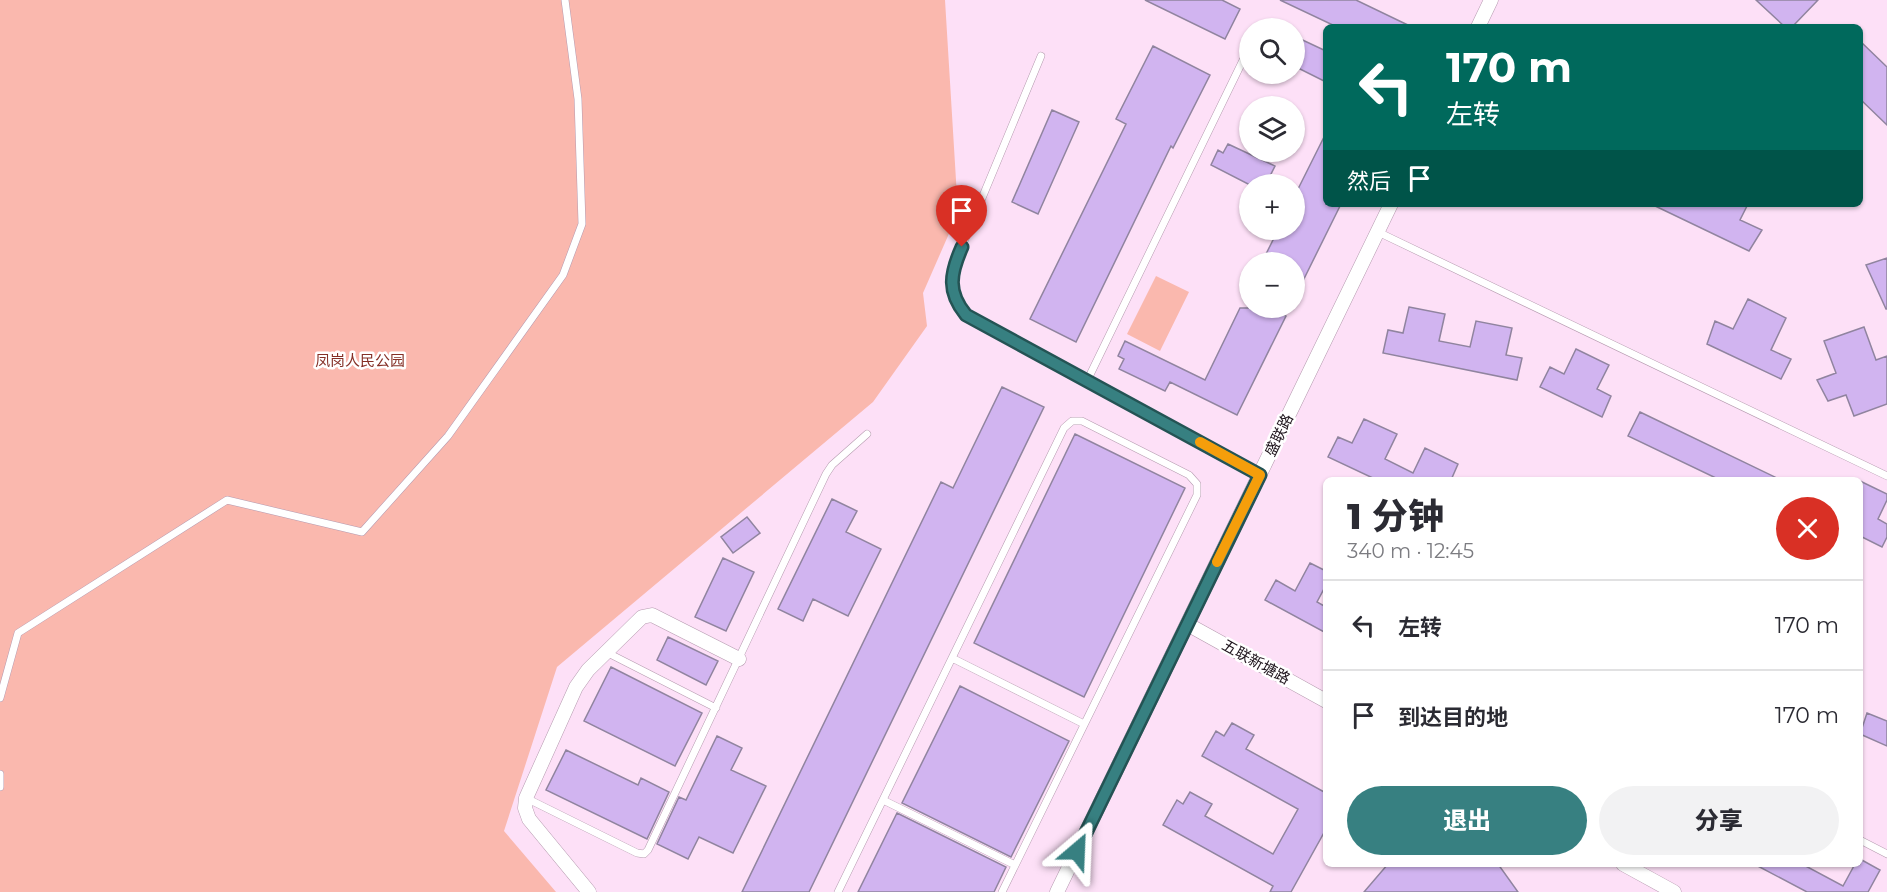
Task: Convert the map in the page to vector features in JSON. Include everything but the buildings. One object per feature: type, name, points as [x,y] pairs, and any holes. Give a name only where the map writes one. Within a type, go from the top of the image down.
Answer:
[{"type":"street","points":[[1479,24],[1491,0]]},
{"type":"street","name":"盛联路","points":[[1057,892],[1390,207]]},
{"type":"street","points":[[589,892],[529,819],[525,808],[526,798],[576,687],[606,652],[642,617],[652,615],[739,659]]},
{"type":"street","name":"五联新塘路","points":[[1187,624],[1323,699]]},
{"type":"street","points":[[1628,867],[1674,892]]},
{"type":"lane","points":[[0,698],[18,633],[227,500],[362,532],[448,436],[563,275],[582,224],[578,99],[565,0]]},
{"type":"lane","points":[[1041,56],[953,268],[950,281],[953,294],[966,315],[1260,475]]},
{"type":"lane","points":[[1087,381],[1239,68]]},
{"type":"lane","points":[[1378,232],[1887,476]]},
{"type":"lane","points":[[838,892],[1064,428],[1072,421],[1082,421],[1189,475],[1197,484],[1197,495],[1002,892]]},
{"type":"lane","points":[[526,798],[644,855],[716,708],[825,474],[867,434]]},
{"type":"lane","points":[[606,652],[716,708]]},
{"type":"lane","points":[[952,658],[1084,724]]},
{"type":"lane","points":[[0,774],[0,787]]},
{"type":"lane","points":[[883,800],[1015,865]]},
{"type":"lane","points":[[1863,842],[1887,854]]},
{"type":"green space","name":"凤岗人民公园","points":[[0,0],[945,0],[958,213],[923,293],[927,326],[873,402],[557,667],[504,831],[556,892],[0,892]]},
{"type":"green space","points":[[1156,276],[1189,292],[1160,351],[1127,334]]},
{"type":"slow traffic","points":[[1200,442],[1260,475],[1217,562]]},
{"type":"route","points":[[962,247],[950,281],[958,305],[966,315],[1260,475],[1077,851]]}]
